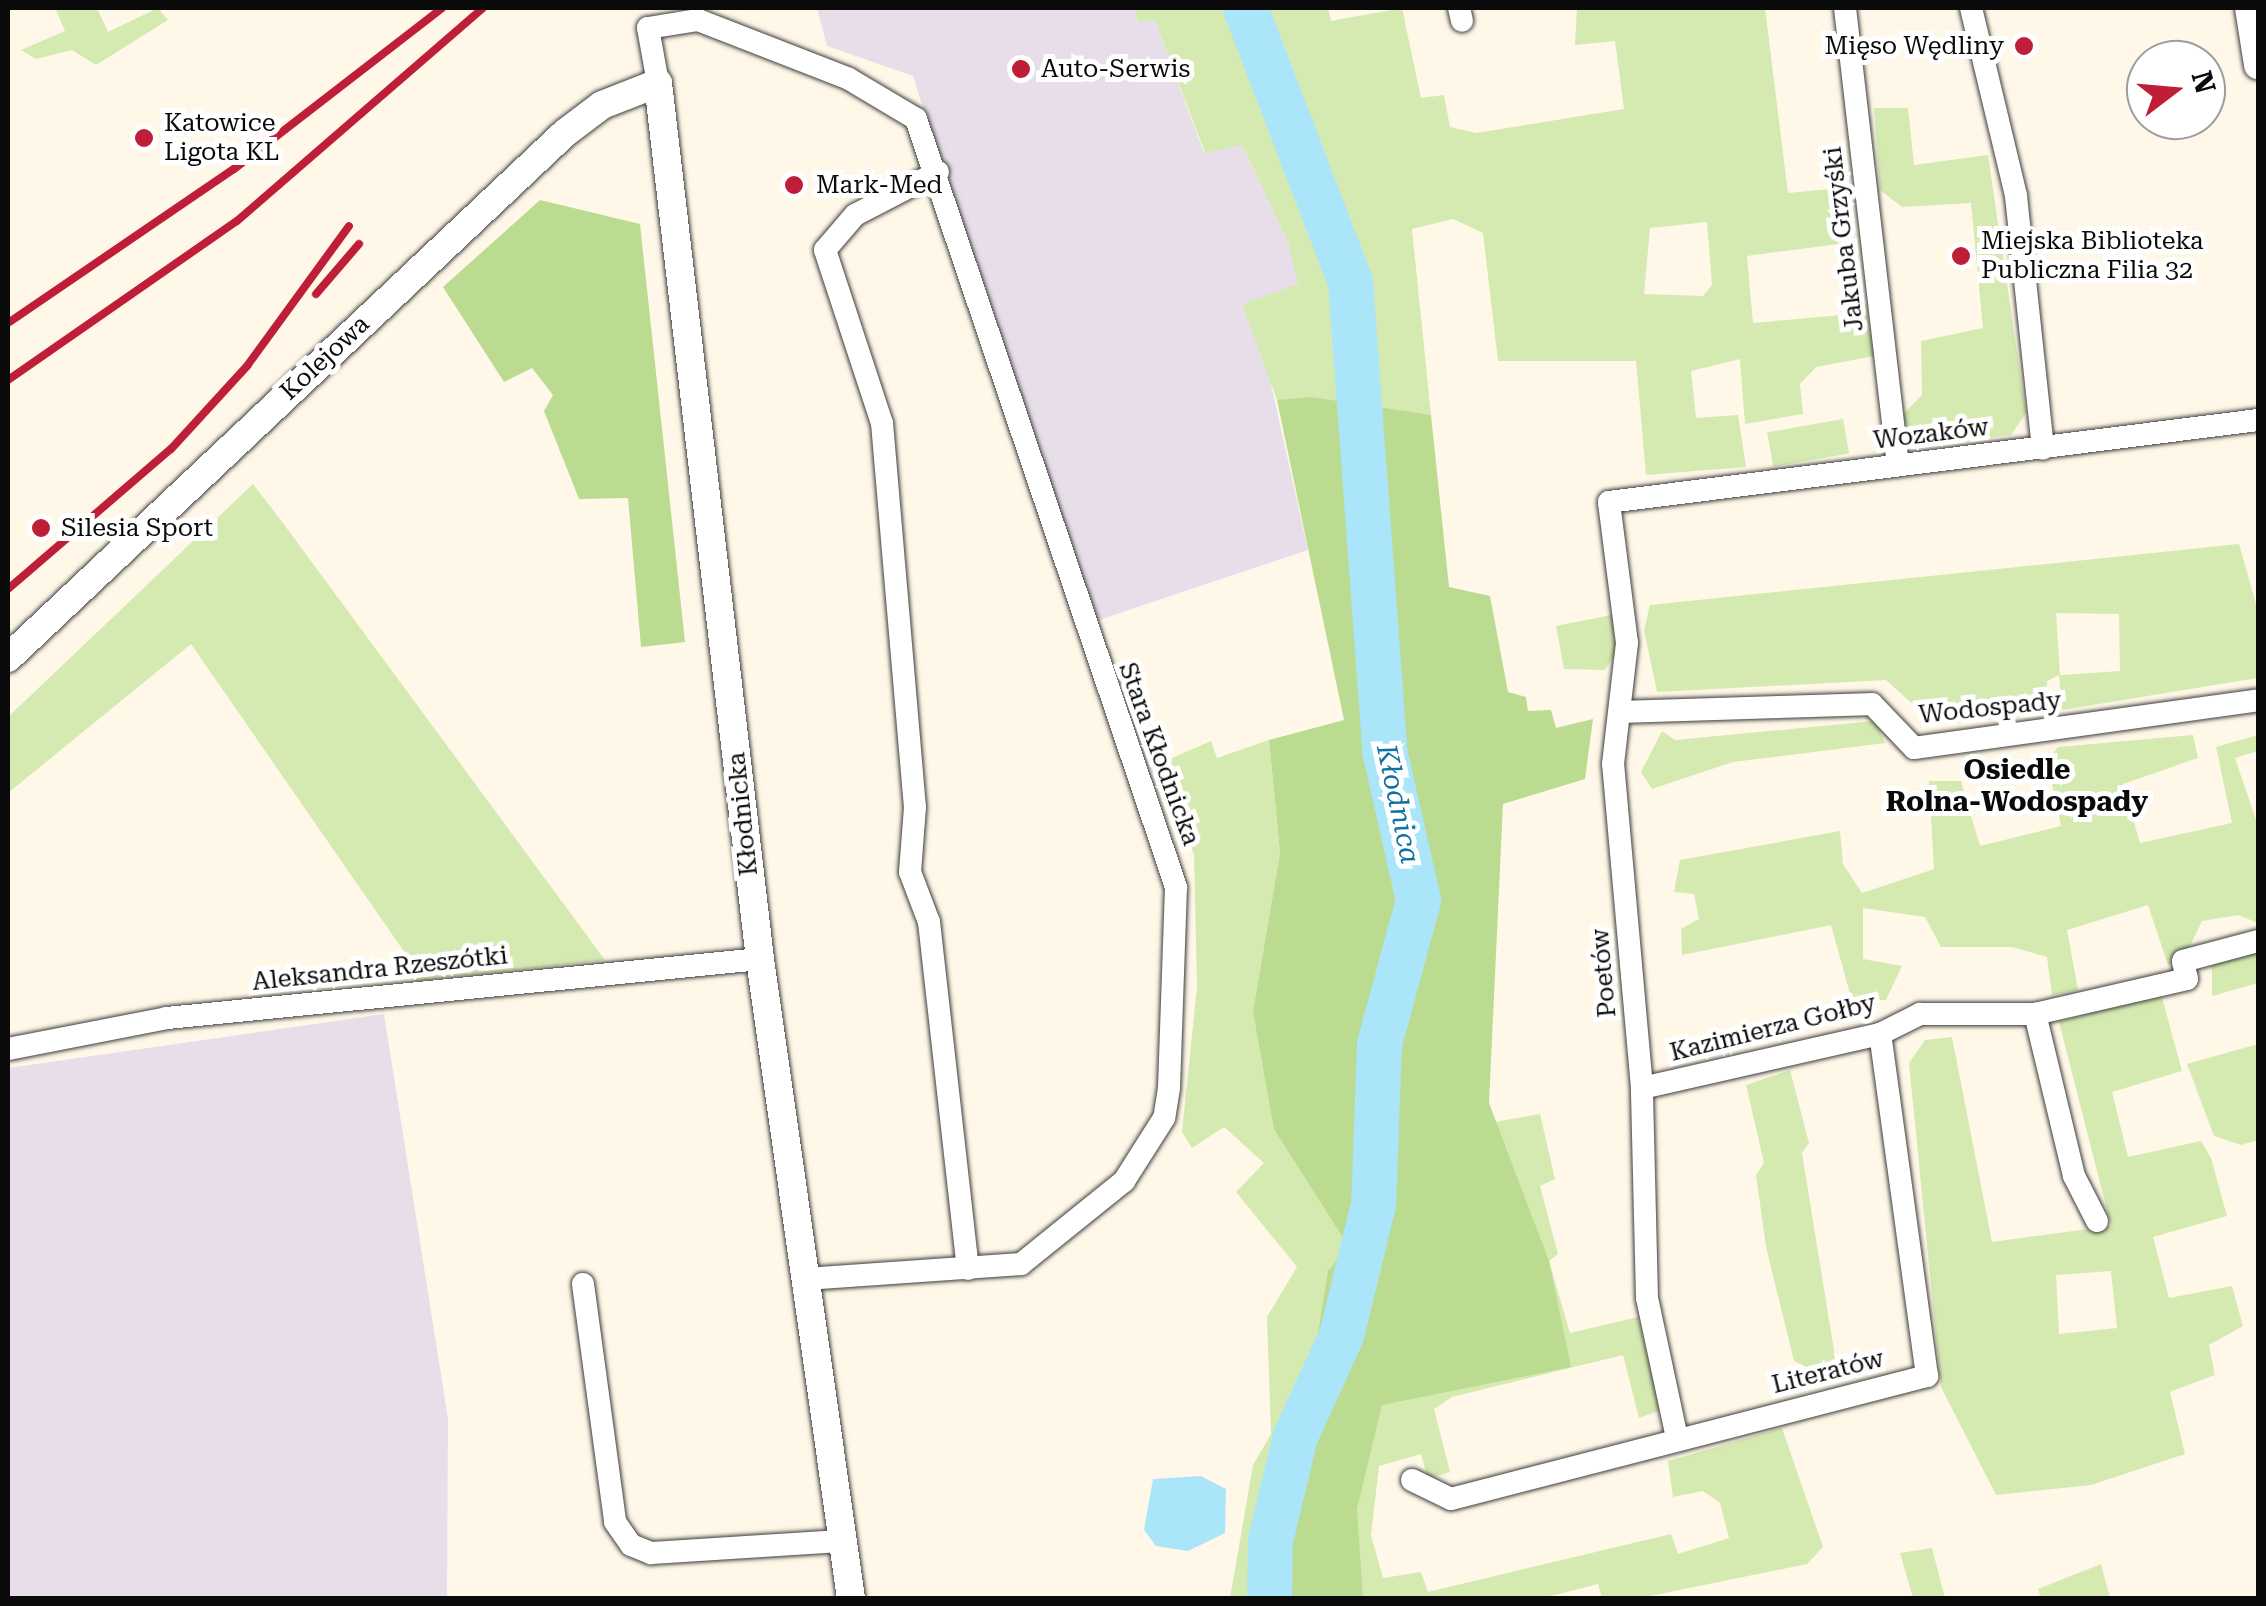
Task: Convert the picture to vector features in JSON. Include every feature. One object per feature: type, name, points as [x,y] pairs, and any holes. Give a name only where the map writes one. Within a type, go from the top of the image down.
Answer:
[{"type":"street","name":"Jakuba Grzyśki","points":[[1846,8],[1898,464]]},
{"type":"street","points":[[1972,8],[2016,196],[2043,448]]},
{"type":"street","points":[[2248,8],[2258,65]]},
{"type":"street","name":"Stara Kłodnicka","points":[[648,28],[715,23],[849,79],[916,119],[938,172],[1041,501],[1170,862],[1177,928],[1169,1088],[1152,1143],[1124,1181],[1030,1260],[968,1269],[806,1279]]},
{"type":"street","name":"Kłodnicka","points":[[648,28],[658,83],[760,959],[851,1598]]},
{"type":"street","name":"Kolejowa","points":[[8,658],[565,133],[602,105],[658,83]]},
{"type":"street","points":[[938,172],[856,215],[825,250],[882,423],[915,808],[908,855],[929,922],[968,1269]]},
{"type":"street","name":"Wozaków","points":[[1609,502],[2258,420]]},
{"type":"street","name":"Poetów","points":[[1609,502],[1627,643],[1624,712],[1612,764],[1642,1088],[1647,1298],[1677,1438]]},
{"type":"street","name":"Wodospady","points":[[1624,712],[1872,704],[1914,748],[2258,700]]},
{"type":"street","name":"Kazimierza Gołby","points":[[1642,1088],[1880,1034],[1920,1014],[2036,1014],[2187,979],[2183,961],[2258,942]]},
{"type":"street","name":"Aleksandra Rzeszótki","points":[[8,1048],[167,1018],[760,959]]},
{"type":"street","points":[[2036,1014],[2074,1176],[2097,1221]]},
{"type":"street","name":"Literatów","points":[[1412,1480],[1451,1500],[1677,1438],[1927,1376],[1880,1034]]},
{"type":"street","points":[[582,1284],[615,1522],[632,1545],[651,1553],[842,1541]]},
{"type":"shaded area","points":[[817,8],[1134,8],[1138,21],[1155,20],[1204,153],[1242,145],[1288,242],[1299,284],[1242,305],[1264,353],[1308,550],[1087,624],[913,76],[827,46]]},
{"type":"shaded area","points":[[384,1014],[448,1419],[447,1598],[8,1598],[8,1068]]},
{"type":"green space","points":[[55,8],[97,8],[108,32],[158,8],[168,20],[96,65],[72,50],[36,59],[21,50],[65,31]]},
{"type":"green space","points":[[1134,8],[1328,8],[1331,21],[1402,8],[1421,98],[1444,95],[1450,127],[1476,133],[1624,109],[1615,41],[1575,45],[1577,8],[1765,8],[1788,193],[1841,188],[1845,243],[1747,256],[1753,323],[1852,314],[1866,304],[1874,356],[1816,367],[1800,384],[1803,414],[1745,424],[1740,359],[1691,371],[1696,418],[1738,415],[1746,467],[1646,475],[1636,361],[1498,361],[1483,233],[1453,219],[1412,229],[1431,415],[1277,400],[1242,304],[1298,284],[1288,242],[1242,145],[1205,153],[1155,20],[1138,22]],"holes":[[[1707,222],[1712,285],[1703,296],[1644,294],[1650,228]]]},
{"type":"green space","points":[[1874,108],[1908,108],[1914,165],[1988,155],[2026,413],[2011,435],[1906,448],[1903,414],[1922,395],[1921,341],[1983,328],[1971,203],[1902,207],[1880,190]]},
{"type":"green space","points":[[540,200],[640,224],[685,642],[641,647],[628,498],[579,499],[544,411],[553,395],[532,368],[504,382],[443,287]]},
{"type":"green space","points":[[1311,397],[1431,415],[1449,587],[1490,596],[1508,692],[1526,697],[1528,711],[1551,710],[1556,728],[1593,719],[1585,779],[1503,804],[1489,1103],[1549,1261],[1571,1367],[1382,1405],[1357,1509],[1363,1598],[1285,1598],[1285,1540],[1328,1271],[1349,1247],[1274,1129],[1253,1011],[1280,853],[1269,740],[1344,720],[1277,400]]},
{"type":"green space","points":[[1843,419],[1849,453],[1773,467],[1767,432]]},
{"type":"green space","points":[[253,484],[605,960],[415,981],[405,953],[191,644],[8,793],[8,717]]},
{"type":"green space","points":[[2239,544],[2258,611],[2258,678],[2062,710],[2059,675],[2047,681],[2046,714],[1936,725],[1886,680],[1657,692],[1644,630],[1650,605]],"holes":[[[2056,613],[2119,614],[2120,671],[2060,675]]]},
{"type":"green space","points":[[1616,614],[1622,642],[1605,670],[1564,669],[1556,626]]},
{"type":"green space","points":[[1875,721],[1885,743],[1733,762],[1652,789],[1641,772],[1662,731],[1675,740]]},
{"type":"green space","points":[[2193,735],[2198,758],[2123,784],[2140,843],[2232,823],[2216,747],[2258,735],[2258,751],[2235,758],[2258,826],[2258,923],[2238,915],[2202,921],[2187,952],[2168,965],[2148,905],[2067,930],[2078,990],[2052,995],[2047,957],[2012,947],[1941,947],[1925,917],[1863,908],[1863,959],[1902,966],[1886,1000],[1852,1001],[1831,925],[1682,955],[1681,929],[1699,919],[1694,894],[1674,892],[1680,860],[1840,831],[1843,864],[1862,893],[1934,869],[1929,781],[1961,781],[1980,846],[2061,826],[2047,760],[2058,747]]},
{"type":"green space","points":[[1269,740],[1280,853],[1253,1011],[1293,1158],[1540,1114],[1555,1179],[1540,1186],[1558,1254],[1549,1261],[1570,1333],[1638,1317],[1661,1410],[1639,1418],[1623,1355],[1452,1397],[1434,1409],[1450,1472],[1428,1479],[1421,1454],[1379,1466],[1371,1535],[1383,1578],[1421,1572],[1428,1592],[1671,1534],[1678,1554],[1729,1538],[1720,1503],[1703,1491],[1673,1497],[1668,1461],[1782,1428],[1823,1547],[1807,1564],[1640,1598],[1602,1598],[1598,1584],[1543,1598],[1230,1598],[1253,1465],[1271,1434],[1267,1317],[1297,1267],[1236,1192],[1264,1163],[1224,1127],[1192,1148],[1182,1132],[1197,987],[1194,855],[1163,762],[1211,741],[1217,758]]},
{"type":"green space","points":[[2258,948],[2258,983],[2212,996],[2212,964]]},
{"type":"green space","points":[[2161,994],[2182,1071],[2112,1092],[2128,1157],[2201,1141],[2211,1158],[2227,1216],[2153,1237],[2169,1298],[2232,1286],[2243,1326],[2209,1345],[2215,1375],[2170,1392],[2185,1454],[2091,1485],[1996,1495],[1941,1387],[1909,1063],[1925,1040],[1952,1037],[1992,1242],[2111,1226],[2059,1022]],"holes":[[[2111,1271],[2117,1328],[2059,1334],[2056,1275]]]},
{"type":"green space","points":[[2258,1044],[2258,1140],[2241,1145],[2214,1136],[2187,1064]]},
{"type":"green space","points":[[1790,1070],[1809,1143],[1802,1153],[1837,1369],[1821,1374],[1794,1361],[1766,1247],[1756,1175],[1764,1163],[1746,1085]]},
{"type":"green space","points":[[1932,1548],[1945,1598],[1913,1598],[1900,1553]]},
{"type":"green space","points":[[2101,1564],[2110,1598],[2041,1598],[2038,1589]]},
{"type":"water","points":[[1201,1476],[1226,1489],[1225,1533],[1188,1551],[1156,1546],[1144,1530],[1153,1479]]},
{"type":"waterway","name":"Kłodnica","points":[[1245,8],[1350,282],[1384,750],[1418,900],[1379,1044],[1373,1204],[1341,1335],[1295,1436],[1270,1540],[1269,1598]]},
{"type":"railway","points":[[8,323],[234,169],[442,8]]},
{"type":"railway","points":[[8,380],[237,221],[483,8]]},
{"type":"railway","points":[[8,589],[171,449],[247,366],[349,226]]},
{"type":"railway","points":[[316,294],[359,244]]},
{"type":"place","name":"Mięso Wędliny","points":[[2024,46]]},
{"type":"place","name":"Auto-Serwis","points":[[1021,69]]},
{"type":"place","name":"Katowice Ligota KL","points":[[144,138]]},
{"type":"place","name":"Mark-Med","points":[[794,185]]},
{"type":"place","name":"Miejska Biblioteka Publiczna Filia 32","points":[[1961,256]]},
{"type":"place","name":"Silesia Sport","points":[[41,528]]},
{"type":"district","name":"Osiedle Rolna-Wodospady","points":[[2017,786]]}]
